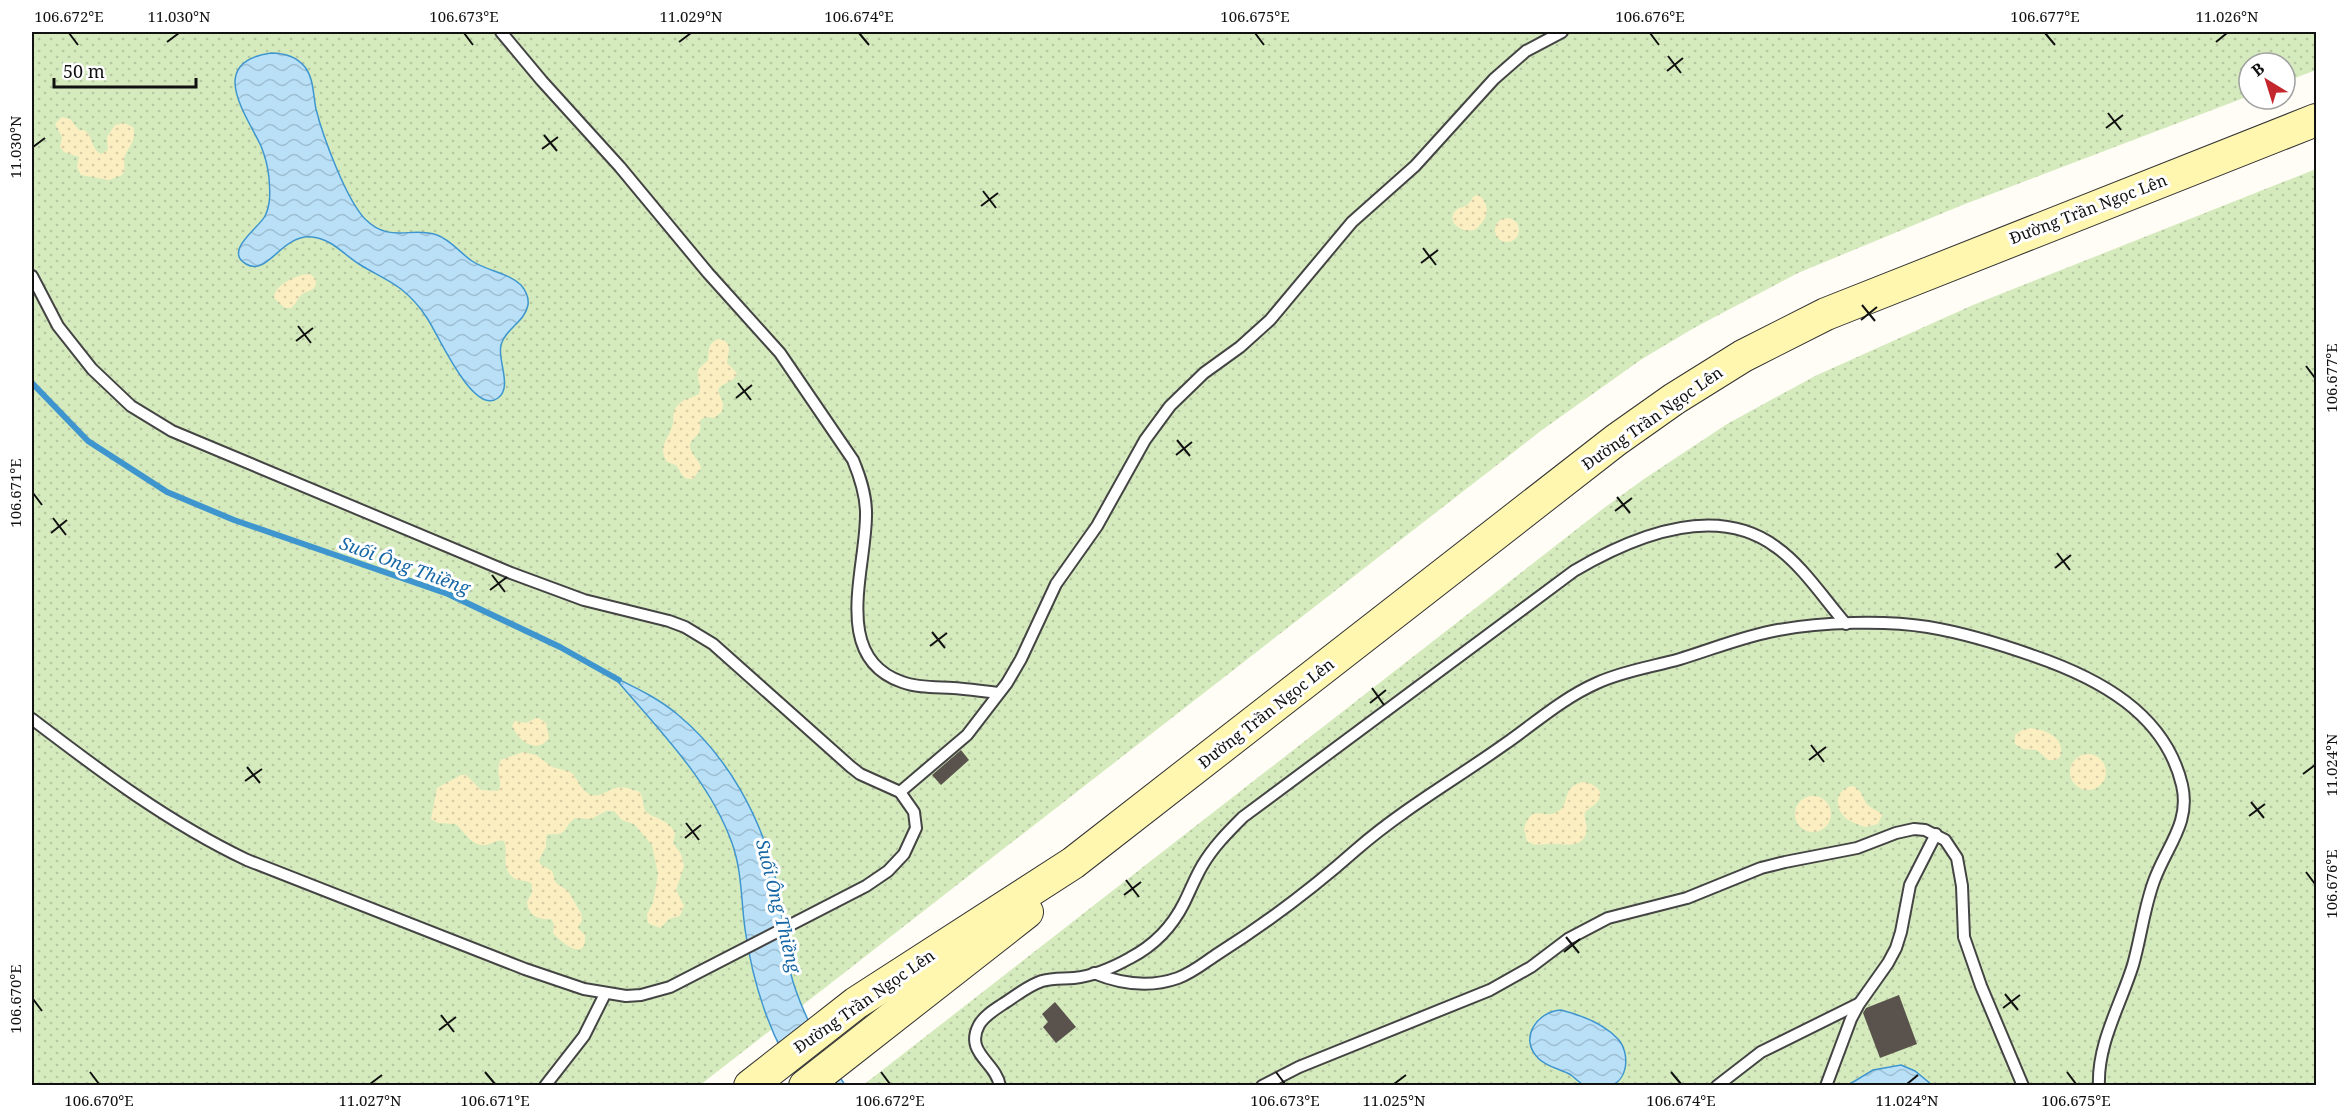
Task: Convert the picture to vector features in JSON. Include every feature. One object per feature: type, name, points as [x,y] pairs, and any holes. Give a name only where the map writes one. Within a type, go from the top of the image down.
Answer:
[{"type":"street","name":"Đường Trần Ngọc Lên","points":[[750,1086],[889,980],[1072,863],[1616,440],[1674,399],[1734,361],[1779,335],[1877,292],[2316,120]]},
{"type":"street","name":"Đường Trần Ngọc Lên","points":[[805,1086],[1010,926],[1042,898],[1072,863]]},
{"type":"lane","points":[[501,32],[614,160],[708,273],[780,353],[853,460],[860,476],[867,510],[857,598],[861,639],[870,659],[883,673],[906,684],[998,693]]},
{"type":"lane","points":[[900,792],[967,735],[998,693],[1021,659],[1056,584],[1097,526],[1145,440],[1170,406],[1203,373],[1240,347],[1270,320],[1346,229],[1415,166],[1494,80],[1526,51],[1562,32]]},
{"type":"lane","points":[[32,276],[58,326],[92,369],[117,394],[153,421],[222,453],[529,580],[584,600],[685,627],[713,644],[860,774],[900,792],[911,805],[916,820],[914,835],[904,854],[888,871],[866,886],[690,978],[656,992],[626,996],[604,994],[525,969],[487,952],[284,876],[226,850],[145,802],[32,719]]},
{"type":"lane","points":[[1000,1086],[996,1073],[983,1061],[975,1044],[976,1034],[983,1019],[1034,984],[1056,978],[1073,978],[1094,973],[1136,955],[1167,929],[1181,909],[1197,875],[1213,850],[1243,817],[1574,571],[1597,558],[1648,537],[1674,530],[1713,526],[1742,530],[1767,541],[1787,556],[1846,624]]},
{"type":"lane","points":[[1094,973],[1109,979],[1141,984],[1174,979],[1194,970],[1286,909],[1403,813],[1507,743],[1555,707],[1597,683],[1750,636],[1807,626],[1904,624],[1936,628],[2002,645],[2093,679],[2128,702],[2149,724],[2167,750],[2181,782],[2184,810],[2181,824],[2150,892],[2134,961],[2103,1046],[2098,1086]]},
{"type":"lane","points":[[1262,1086],[1299,1067],[1490,990],[1531,967],[1568,939],[1608,918],[1687,898],[1761,868],[1857,848],[1896,833],[1914,829],[1936,834],[1945,840],[1957,858],[1962,886],[1964,937],[1981,986],[2024,1086]]},
{"type":"lane","points":[[1826,1086],[1851,1019],[1896,948],[1910,885],[1936,834]]},
{"type":"lane","points":[[545,1086],[584,1036],[604,994]]},
{"type":"lane","points":[[1717,1086],[1761,1052],[1859,1004]]},
{"type":"green space","points":[[32,32],[2316,32],[2316,70],[2297,77],[2297,51],[2237,51],[2237,101],[1960,206],[1798,273],[1694,328],[1642,359],[1542,430],[700,1085],[32,1086]]},
{"type":"green space","points":[[2316,169],[2316,1085],[862,1086],[1604,508],[1727,424],[1815,376],[1973,305]]},
{"type":"sand","points":[[62,117],[70,119],[79,130],[84,130],[95,149],[101,154],[108,150],[107,137],[115,125],[124,123],[133,127],[134,137],[125,156],[122,175],[109,180],[81,175],[77,167],[79,157],[64,152],[60,147],[62,137],[55,124]]},
{"type":"sand","points":[[1478,195],[1486,203],[1485,218],[1474,230],[1457,227],[1453,220],[1455,211]]},
{"type":"sand","points":[[1507,218],[1516,221],[1519,230],[1516,239],[1507,242],[1498,239],[1495,230],[1498,221]]},
{"type":"sand","points":[[310,274],[316,279],[315,286],[300,296],[291,308],[285,308],[274,298],[278,289],[287,281]]},
{"type":"sand","points":[[718,339],[728,345],[727,363],[737,373],[733,379],[718,390],[723,404],[722,412],[714,418],[706,417],[700,420],[699,432],[691,441],[690,446],[701,468],[693,479],[689,479],[682,475],[676,465],[667,462],[663,448],[672,427],[676,408],[683,401],[699,394],[699,370],[708,361],[710,346]]},
{"type":"sand","points":[[536,718],[546,723],[549,738],[544,743],[533,746],[523,741],[512,726],[515,721],[526,723]]},
{"type":"sand","points":[[2031,728],[2049,733],[2058,740],[2061,750],[2060,757],[2056,760],[2048,760],[2037,750],[2023,749],[2015,744],[2015,735]]},
{"type":"sand","points":[[523,752],[536,755],[552,767],[571,772],[589,794],[600,795],[619,787],[640,793],[646,812],[666,822],[675,833],[673,843],[681,854],[684,866],[676,890],[684,906],[680,916],[669,919],[660,928],[648,923],[647,914],[653,903],[658,874],[652,845],[634,824],[622,820],[614,811],[606,811],[591,819],[575,818],[559,834],[548,834],[546,847],[539,860],[540,864],[552,871],[556,883],[568,891],[581,913],[582,920],[578,928],[585,935],[585,944],[578,949],[567,945],[553,933],[554,924],[551,919],[538,918],[529,911],[527,902],[532,892],[532,884],[516,879],[507,870],[504,841],[480,845],[472,841],[455,824],[438,823],[431,819],[437,788],[461,775],[466,775],[481,790],[498,791],[500,784],[498,768],[501,760]]},
{"type":"sand","points":[[2088,754],[2101,759],[2106,772],[2101,785],[2088,790],[2075,785],[2070,772],[2075,759]]},
{"type":"sand","points":[[1583,782],[1598,788],[1600,798],[1585,812],[1587,830],[1582,840],[1568,845],[1537,845],[1527,841],[1524,829],[1530,816],[1557,812],[1564,805],[1571,788]]},
{"type":"sand","points":[[1852,786],[1861,792],[1869,806],[1882,815],[1878,824],[1866,827],[1852,822],[1843,815],[1838,805],[1839,796],[1842,791]]},
{"type":"sand","points":[[1813,796],[1826,801],[1831,814],[1826,827],[1813,832],[1800,827],[1795,814],[1800,801]]},
{"type":"water","points":[[271,53],[294,58],[308,72],[316,109],[330,151],[350,197],[365,219],[383,231],[418,232],[442,237],[472,261],[521,285],[527,295],[528,305],[523,316],[506,334],[501,345],[504,387],[498,398],[488,401],[467,385],[427,318],[408,295],[326,241],[312,237],[301,238],[261,265],[246,264],[240,259],[238,253],[240,246],[265,216],[270,188],[264,154],[240,105],[235,78],[240,67],[251,58]]},
{"type":"water","points":[[614,677],[655,698],[677,714],[712,749],[740,789],[752,811],[770,857],[781,907],[788,961],[795,988],[817,1038],[845,1085],[802,1085],[791,1067],[772,1030],[758,991],[748,950],[738,864],[722,820],[696,776]]},
{"type":"water","points":[[1561,1010],[1592,1021],[1618,1039],[1624,1051],[1626,1066],[1616,1083],[1609,1086],[1586,1086],[1571,1075],[1545,1064],[1538,1058],[1530,1042],[1533,1027],[1545,1015]]},
{"type":"water","points":[[1901,1065],[1915,1071],[1932,1085],[1848,1085],[1873,1070]]},
{"type":"building","points":[[961,750],[969,760],[941,785],[932,775]]},
{"type":"building","points":[[1899,995],[1917,1044],[1880,1058],[1863,1013],[1866,1008]]},
{"type":"building","points":[[1055,1002],[1076,1027],[1056,1043],[1043,1027],[1048,1022],[1042,1014]]},
{"type":"waterway","name":"Suối Ông Thiềng","points":[[32,383],[88,441],[167,492],[234,520],[448,594],[560,647],[619,680]]}]
